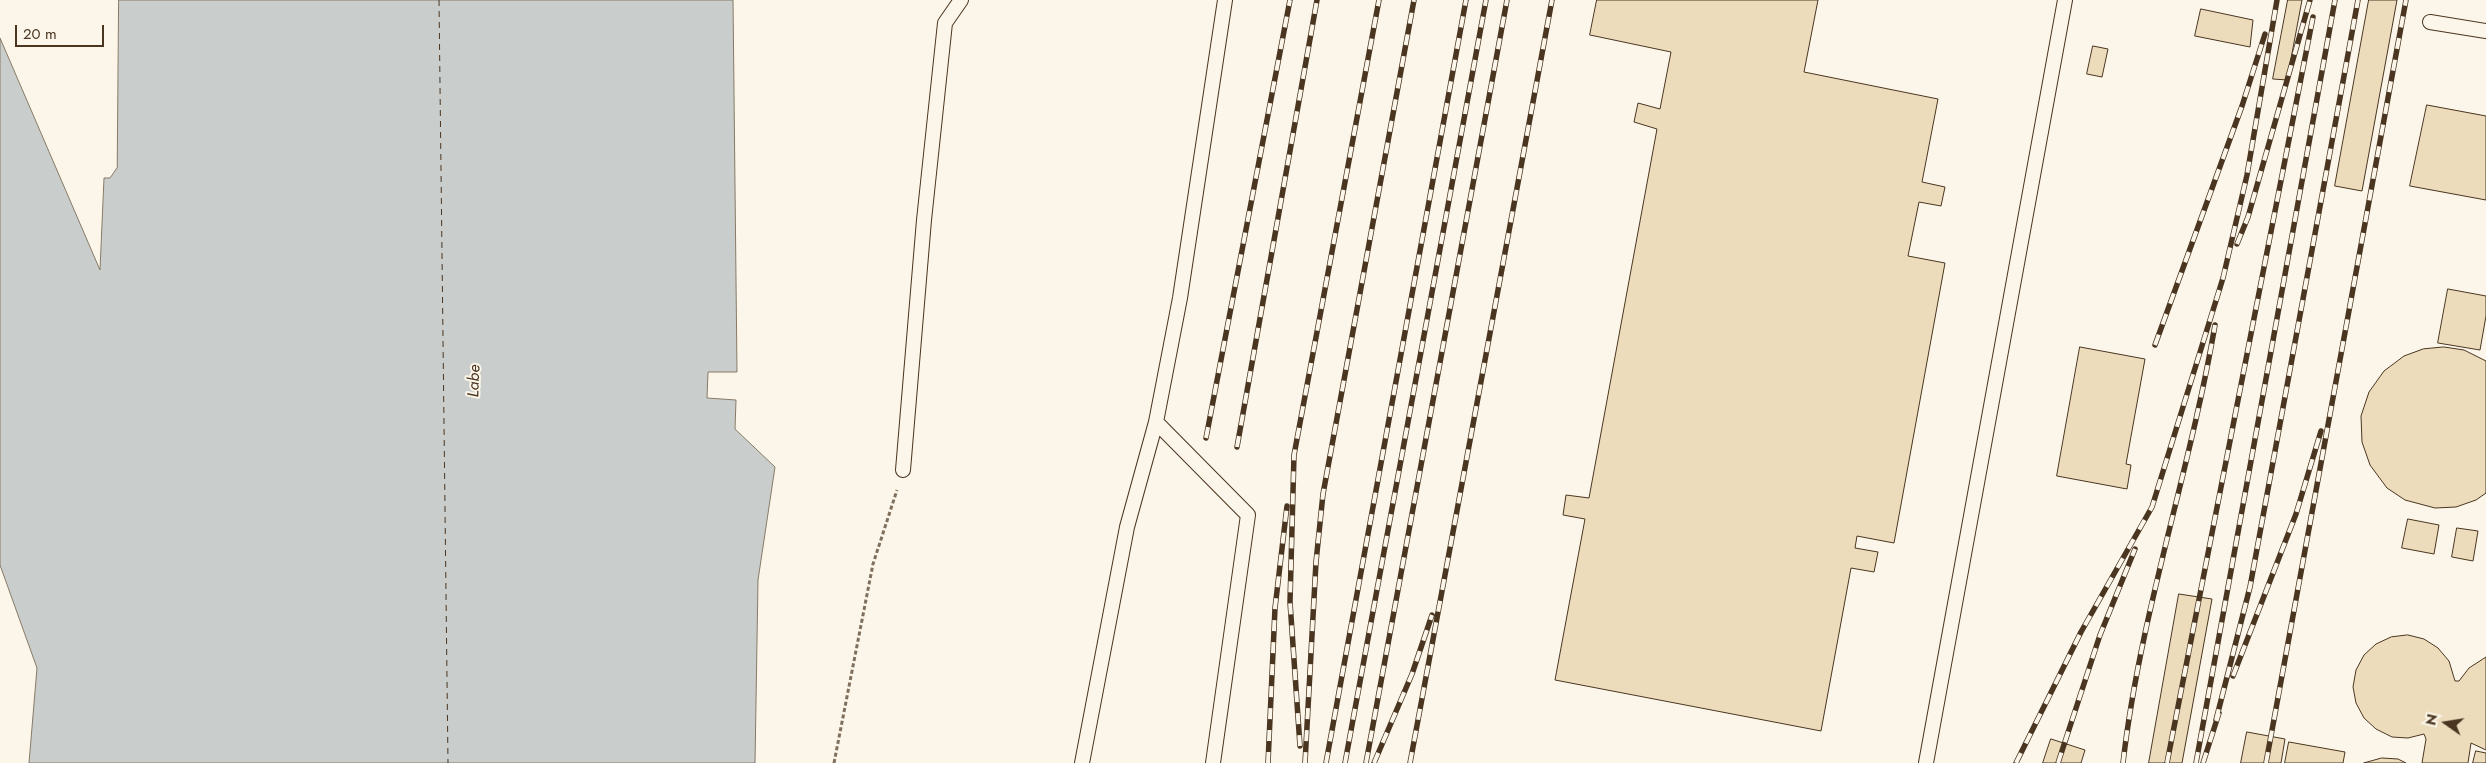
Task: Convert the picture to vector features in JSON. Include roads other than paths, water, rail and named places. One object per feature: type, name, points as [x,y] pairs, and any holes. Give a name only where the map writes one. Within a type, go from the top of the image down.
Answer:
[{"type":"lane","points":[[903,470],[924,220],[945,23],[961,0]]},
{"type":"lane","points":[[1082,763],[1127,527],[1156,422],[1180,298],[1225,0]]},
{"type":"lane","points":[[1926,763],[2065,0]]},
{"type":"lane","points":[[2430,22],[2486,32]]},
{"type":"lane","points":[[1156,422],[1248,515],[1213,763]]},
{"type":"water","name":"Labe","points":[[119,0],[733,0],[737,372],[708,372],[707,398],[736,400],[735,429],[775,467],[758,580],[755,763],[29,763],[37,668],[0,565],[0,38],[100,270],[104,178],[110,178],[117,168]]},
{"type":"railway","points":[[1206,438],[1290,0]]},
{"type":"railway","points":[[1237,447],[1317,0]]},
{"type":"railway","points":[[1300,746],[1290,602],[1294,455],[1379,0]]},
{"type":"railway","points":[[1305,763],[1316,562],[1323,494],[1414,0]]},
{"type":"railway","points":[[1326,763],[1466,0]]},
{"type":"railway","points":[[1345,763],[1486,0]]},
{"type":"railway","points":[[1366,763],[1507,0]]},
{"type":"railway","points":[[1410,763],[1552,0]]},
{"type":"railway","points":[[2016,763],[2081,632],[2152,507],[2223,278],[2247,175],[2277,0]]},
{"type":"railway","points":[[2237,244],[2248,217],[2310,0]]},
{"type":"railway","points":[[2196,763],[2335,0]]},
{"type":"railway","points":[[2216,720],[2250,587],[2358,0]]},
{"type":"railway","points":[[2266,763],[2406,0]]},
{"type":"railway","points":[[2167,763],[2313,17]]},
{"type":"railway","points":[[2155,345],[2242,106],[2265,34]]},
{"type":"railway","points":[[2123,763],[2141,652],[2205,380],[2215,325]]},
{"type":"railway","points":[[2233,676],[2296,514],[2321,431]]},
{"type":"railway","points":[[1268,763],[1275,608],[1287,506]]},
{"type":"railway","points":[[2058,763],[2100,635],[2135,549]]},
{"type":"railway","points":[[1374,763],[1412,674],[1432,615]]},
{"type":"railway","points":[[2203,763],[2219,713]]}]
